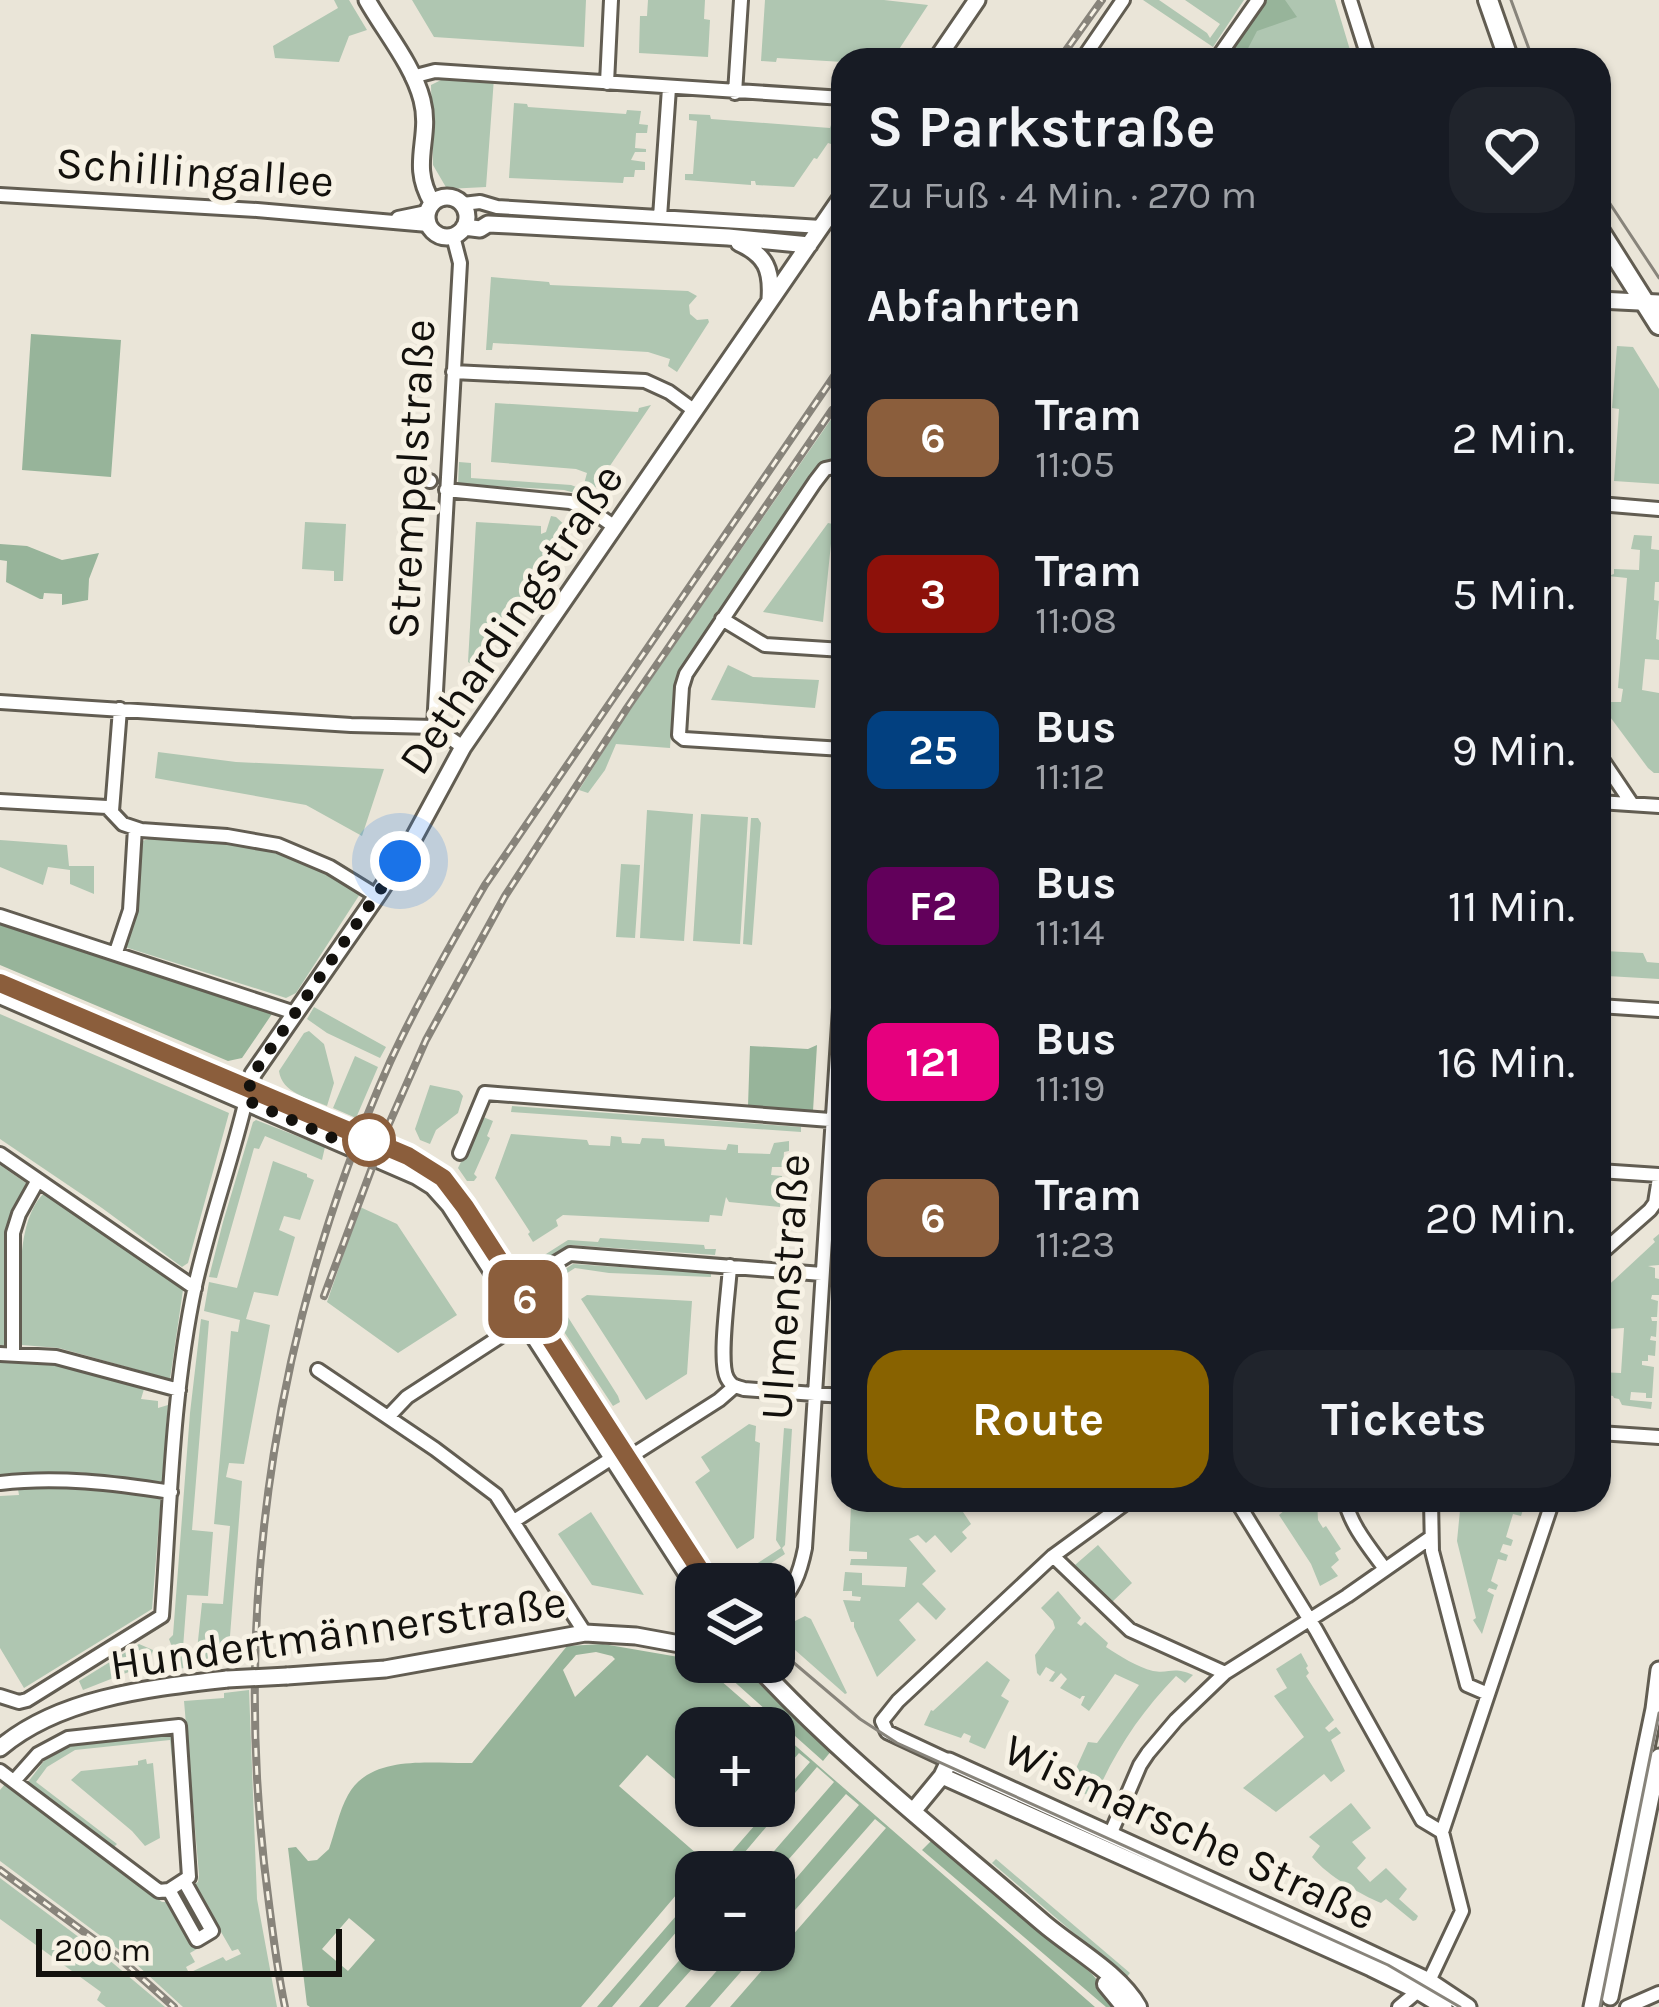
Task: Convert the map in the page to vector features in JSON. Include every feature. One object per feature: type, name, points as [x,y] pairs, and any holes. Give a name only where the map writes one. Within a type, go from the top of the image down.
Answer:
[{"type":"main road","points":[[1488,0],[1505,48]]},
{"type":"main road","points":[[1611,247],[1652,303],[1659,325]]},
{"type":"main road","points":[[0,995],[433,1186],[450,1205],[680,1563]]},
{"type":"main road","points":[[775,1683],[1068,1944],[1120,1983],[1138,2007]]},
{"type":"main road","points":[[1068,1944],[1125,2007]]},
{"type":"street","points":[[367,0],[412,76],[423,105],[421,179],[432,209]]},
{"type":"street","points":[[607,83],[611,0]]},
{"type":"street","points":[[735,93],[741,0]]},
{"type":"street","points":[[1090,48],[1123,0]]},
{"type":"street","points":[[1224,48],[1258,0]]},
{"type":"street","points":[[1350,0],[1366,48]]},
{"type":"street","points":[[944,48],[973,1]]},
{"type":"street","points":[[412,76],[435,71],[831,97]]},
{"type":"street","points":[[660,217],[669,88]]},
{"type":"street","name":"Schillingallee","points":[[0,195],[385,220],[456,199],[462,222]]},
{"type":"street","name":"Schillingallee","points":[[462,222],[480,202],[497,207],[821,226]]},
{"type":"street","name":"Schillingallee","points":[[432,209],[436,234],[480,219],[488,224],[809,245]]},
{"type":"street","name":"Dethardingstraße","points":[[246,1100],[253,1074],[377,896],[463,747],[831,212]]},
{"type":"street","name":"Strempelstraße","points":[[434,727],[462,222]]},
{"type":"street","points":[[728,237],[766,262],[769,302]]},
{"type":"street","points":[[1611,300],[1652,303]]},
{"type":"street","points":[[453,372],[645,381],[695,411]]},
{"type":"street","points":[[831,468],[825,470],[686,674],[679,735],[684,740],[831,748]]},
{"type":"street","points":[[446,490],[570,502],[615,527]]},
{"type":"street","points":[[1611,505],[1659,509]]},
{"type":"street","points":[[722,619],[765,645],[831,649]]},
{"type":"street","points":[[0,702],[434,727],[463,747]]},
{"type":"street","points":[[112,811],[120,709]]},
{"type":"street","points":[[1611,772],[1632,804]]},
{"type":"street","points":[[0,801],[107,807],[123,824],[135,828],[278,845],[330,867],[377,896]]},
{"type":"street","points":[[1611,803],[1659,806]]},
{"type":"street","points":[[116,952],[130,910],[135,828]]},
{"type":"street","points":[[0,916],[296,1013]]},
{"type":"street","points":[[1611,1007],[1659,1010]]},
{"type":"street","points":[[460,1154],[485,1093],[831,1119]]},
{"type":"street","points":[[0,1696],[27,1700],[162,1616],[179,1390],[195,1288],[246,1100]]},
{"type":"street","points":[[0,1154],[195,1288]]},
{"type":"street","points":[[1611,1172],[1659,1176],[1650,1210],[1611,1245]]},
{"type":"street","points":[[38,1180],[14,1233],[7,1354],[56,1357],[179,1390]]},
{"type":"street","name":"Ulmenstraße","points":[[795,1579],[802,1563],[831,1187]]},
{"type":"street","points":[[506,1293],[570,1254],[822,1274]]},
{"type":"street","points":[[730,1266],[724,1361],[728,1380],[734,1386],[831,1395]]},
{"type":"street","points":[[388,1417],[407,1397],[524,1321]]},
{"type":"street","points":[[318,1370],[496,1496],[585,1633]]},
{"type":"street","points":[[514,1521],[719,1400],[734,1386]]},
{"type":"street","points":[[1611,1434],[1659,1437]]},
{"type":"street","points":[[0,1483],[92,1481],[171,1492]]},
{"type":"street","points":[[1113,1512],[1052,1556],[1130,1630],[1225,1672]]},
{"type":"street","points":[[1243,1512],[1422,1820],[1442,1832]]},
{"type":"street","points":[[1350,1512],[1385,1568]]},
{"type":"street","points":[[1431,1512],[1430,1538],[1467,1685],[1488,1694]]},
{"type":"street","points":[[1399,2007],[1423,1986],[1462,1911],[1442,1832],[1549,1512]]},
{"type":"street","points":[[1107,1841],[1148,1753],[1225,1672],[1430,1538]]},
{"type":"street","name":"Wismarsche Straße","points":[[1052,1556],[898,1701],[881,1724],[887,1732],[945,1768],[1468,2007]]},
{"type":"street","name":"Hundertmännerstraße","points":[[0,1748],[61,1712],[166,1687],[406,1666],[585,1633],[675,1643]]},
{"type":"street","points":[[1592,2007],[1659,1670]]},
{"type":"street","points":[[0,1771],[159,1891],[189,1877],[179,1726],[78,1736],[47,1748],[14,1781]]},
{"type":"street","points":[[1612,2002],[1659,1756]]},
{"type":"street","name":"Wismarsche Straße","points":[[914,1810],[945,1768]]},
{"type":"street","points":[[169,1890],[197,1940],[212,1931],[184,1881]]},
{"type":"street","name":"Wismarsche Straße","points":[[1423,1986],[1444,2007]]},
{"type":"street","points":[[1630,2006],[1659,1993]]},
{"type":"green space","points":[[334,0],[349,0],[367,30],[349,36],[339,62],[275,58],[273,46],[338,8]]},
{"type":"green space","points":[[412,0],[586,0],[584,47],[434,37]]},
{"type":"green space","points":[[648,0],[705,0],[704,19],[710,20],[708,57],[639,53],[640,16],[647,16]]},
{"type":"green space","points":[[765,0],[884,0],[928,5],[900,48],[831,48],[831,61],[761,61]]},
{"type":"green space","points":[[1143,0],[1159,0],[1210,38],[1220,24],[1185,0],[1244,0],[1213,47]]},
{"type":"green space","points":[[1261,0],[1335,0],[1349,48],[1228,48]]},
{"type":"green space","points":[[1261,0],[1285,0],[1297,17],[1257,31],[1248,48],[1228,48]]},
{"type":"green space","points":[[445,78],[494,78],[486,187],[447,189],[433,165],[431,85]]},
{"type":"green space","points":[[514,103],[626,114],[627,110],[641,111],[639,124],[648,125],[647,133],[636,133],[635,148],[646,152],[635,152],[631,160],[645,162],[645,170],[635,170],[634,177],[624,177],[623,183],[509,178]]},
{"type":"green space","points":[[689,114],[831,125],[831,144],[814,158],[794,187],[685,180],[685,174],[693,174],[697,121],[689,120]]},
{"type":"green space","points":[[491,277],[550,285],[688,291],[697,296],[689,305],[690,314],[709,322],[677,372],[668,366],[670,359],[648,352],[493,343],[492,350],[486,350]]},
{"type":"green space","points":[[31,334],[121,340],[111,477],[22,470]]},
{"type":"green space","points":[[1617,346],[1633,347],[1659,389],[1659,484],[1614,481],[1619,409],[1612,408]]},
{"type":"green space","points":[[495,403],[638,412],[651,405],[595,488],[584,484],[587,473],[576,469],[491,462]]},
{"type":"green space","points":[[831,419],[831,466],[821,468],[674,687],[670,748],[616,744],[588,793],[579,790]]},
{"type":"green space","points":[[459,462],[471,463],[471,478],[584,490],[582,495],[458,484]]},
{"type":"green space","points":[[551,516],[568,528],[473,665],[468,662],[476,522],[541,526],[541,534]]},
{"type":"green space","points":[[305,522],[346,524],[343,581],[334,581],[334,571],[302,569]]},
{"type":"green space","points":[[828,523],[831,524],[823,622],[763,612]]},
{"type":"green space","points":[[1634,535],[1652,536],[1651,549],[1659,550],[1654,600],[1659,601],[1659,660],[1645,659],[1642,690],[1659,693],[1659,773],[1648,768],[1611,718],[1611,702],[1621,702],[1623,689],[1618,688],[1627,578],[1611,575],[1614,569],[1639,570],[1640,550],[1631,549]]},
{"type":"green space","points":[[0,544],[27,546],[62,560],[99,553],[89,579],[88,600],[62,605],[62,594],[44,593],[40,599],[6,582],[7,561],[0,560]]},
{"type":"green space","points":[[728,665],[753,677],[819,680],[815,708],[711,700]]},
{"type":"green space","points":[[158,752],[236,762],[384,769],[362,836],[306,805],[155,778]]},
{"type":"green space","points":[[647,810],[693,814],[684,941],[640,938]]},
{"type":"green space","points":[[701,814],[748,817],[740,944],[693,941]]},
{"type":"green space","points":[[751,818],[761,823],[752,945],[743,944]]},
{"type":"green space","points":[[155,837],[273,850],[360,894],[296,993],[286,998],[125,947],[138,910],[142,841]]},
{"type":"green space","points":[[0,840],[67,845],[69,866],[94,866],[94,894],[70,884],[70,870],[48,867],[43,885],[0,867]]},
{"type":"green space","points":[[621,864],[640,865],[635,938],[616,937]]},
{"type":"green space","points":[[0,921],[274,1011],[242,1058],[228,1061],[0,965]]},
{"type":"green space","points":[[1611,951],[1643,953],[1647,962],[1659,963],[1659,979],[1611,976]]},
{"type":"green space","points":[[314,1007],[386,1047],[380,1058],[307,1019]]},
{"type":"green space","points":[[0,1014],[229,1113],[188,1263],[182,1267],[0,1139]]},
{"type":"green space","points":[[309,1031],[324,1044],[334,1083],[327,1106],[290,1090],[279,1071]]},
{"type":"green space","points":[[817,1045],[813,1111],[748,1106],[750,1046],[808,1049]]},
{"type":"green space","points":[[355,1056],[378,1067],[356,1118],[333,1108]]},
{"type":"green space","points":[[430,1085],[463,1096],[458,1113],[436,1130],[430,1144],[420,1140],[415,1129]]},
{"type":"green space","points":[[512,1106],[801,1127],[801,1132],[511,1112]]},
{"type":"green space","points":[[483,1117],[493,1121],[490,1138],[474,1174],[477,1177],[467,1181],[458,1168]]},
{"type":"green space","points":[[256,1120],[325,1147],[322,1160],[265,1136],[259,1149],[254,1148],[217,1278],[209,1277],[223,1222]]},
{"type":"green space","points":[[511,1134],[610,1146],[611,1136],[621,1137],[622,1143],[664,1139],[665,1146],[726,1150],[728,1144],[738,1145],[738,1153],[770,1154],[774,1143],[789,1141],[783,1167],[772,1167],[771,1175],[782,1176],[780,1207],[729,1202],[726,1197],[722,1216],[710,1215],[709,1222],[563,1215],[556,1220],[558,1226],[533,1242],[495,1178]]},
{"type":"green space","points":[[273,1161],[314,1180],[300,1220],[284,1216],[279,1230],[295,1237],[278,1296],[254,1292],[246,1319],[270,1325],[244,1464],[229,1463],[226,1477],[242,1481],[228,1662],[170,1670],[169,1639],[201,1319],[209,1321],[192,1530],[213,1532],[208,1596],[187,1595],[183,1648],[197,1650],[202,1603],[223,1604],[230,1526],[214,1524],[231,1331],[238,1332],[240,1320],[204,1311],[209,1282],[237,1288]]},
{"type":"green space","points":[[0,1165],[29,1185],[9,1232],[8,1345],[0,1345]]},
{"type":"green space","points":[[44,1193],[183,1290],[170,1379],[59,1348],[22,1345],[23,1244],[34,1207]]},
{"type":"green space","points":[[360,1207],[397,1224],[457,1315],[398,1353],[327,1302]]},
{"type":"green space","points":[[1659,1234],[1659,1265],[1648,1266],[1655,1268],[1659,1279],[1659,1295],[1651,1299],[1658,1301],[1657,1317],[1651,1317],[1657,1321],[1656,1337],[1650,1340],[1656,1341],[1655,1356],[1642,1361],[1654,1367],[1652,1398],[1631,1392],[1630,1400],[1652,1402],[1651,1409],[1622,1405],[1611,1396],[1611,1373],[1621,1373],[1624,1328],[1611,1329],[1611,1283]]},
{"type":"green space","points":[[600,1238],[716,1249],[715,1255],[571,1245],[538,1265],[535,1261],[568,1240],[598,1242]]},
{"type":"green space","points":[[573,1264],[711,1273],[711,1277],[575,1268],[550,1284],[548,1280]]},
{"type":"green space","points":[[587,1295],[692,1301],[687,1374],[646,1400],[581,1299]]},
{"type":"green space","points":[[551,1299],[566,1314],[620,1402],[613,1406],[545,1303]]},
{"type":"green space","points":[[30,1360],[144,1389],[141,1399],[158,1401],[158,1408],[168,1405],[162,1482],[77,1472],[0,1476],[0,1362]]},
{"type":"green space","points":[[749,1424],[756,1426],[755,1441],[760,1443],[754,1538],[737,1549],[695,1482],[710,1471],[701,1457]]},
{"type":"green space","points":[[784,1428],[792,1429],[785,1554],[771,1563],[758,1563],[781,1548],[776,1540]]},
{"type":"green space","points":[[62,1487],[161,1497],[152,1609],[24,1688],[0,1648],[0,1496],[19,1495],[18,1489]]},
{"type":"green space","points":[[591,1512],[644,1595],[592,1585],[558,1534]]},
{"type":"green space","points":[[851,1512],[963,1512],[971,1524],[962,1532],[967,1538],[951,1553],[935,1535],[926,1543],[918,1535],[909,1539],[936,1571],[922,1584],[946,1609],[936,1620],[918,1602],[899,1620],[916,1640],[877,1677],[843,1600],[860,1601],[861,1597],[843,1591],[845,1572],[862,1573],[862,1585],[905,1587],[907,1567],[850,1565],[851,1559],[867,1559],[867,1552],[849,1551]]},
{"type":"green space","points":[[1318,1512],[1323,1528],[1341,1549],[1331,1567],[1338,1576],[1320,1586],[1279,1515]]},
{"type":"green space","points":[[1460,1512],[1522,1512],[1521,1516],[1513,1514],[1506,1537],[1513,1540],[1511,1546],[1503,1544],[1500,1552],[1508,1555],[1506,1561],[1498,1559],[1491,1581],[1498,1585],[1496,1590],[1487,1591],[1494,1595],[1482,1634],[1473,1620],[1457,1541]]},
{"type":"green space","points":[[1098,1545],[1132,1583],[1111,1603],[1075,1565]]},
{"type":"green space","points":[[1058,1591],[1081,1618],[1077,1623],[1085,1622],[1117,1654],[1153,1671],[1193,1675],[1185,1683],[1176,1676],[1144,1713],[1109,1767],[1102,1782],[1110,1787],[1102,1790],[1098,1800],[1068,1786],[1088,1742],[1097,1743],[1139,1685],[1115,1674],[1089,1711],[1081,1705],[1085,1696],[1080,1699],[1060,1688],[1067,1679],[1061,1673],[1053,1682],[1049,1681],[1055,1672],[1046,1667],[1040,1676],[1037,1673],[1035,1655],[1055,1628],[1041,1608]]},
{"type":"green space","points":[[805,1616],[811,1619],[847,1693],[795,1650],[795,1621]]},
{"type":"green space","points":[[139,1644],[153,1650],[149,1664],[83,1690],[79,1681]]},
{"type":"green space","points":[[603,1644],[675,1656],[675,1683],[723,1683],[751,1707],[675,1707],[675,1779],[647,1755],[619,1786],[694,1851],[675,1851],[675,1896],[581,2007],[307,2005],[288,1848],[296,1847],[308,1861],[317,1860],[329,1849],[348,1795],[372,1772],[422,1762],[472,1763],[567,1646]],"holes":[[[576,1655],[615,1659],[575,1697],[563,1670]],[[349,1918],[375,1940],[348,1971],[322,1949]]]},
{"type":"green space","points":[[1301,1653],[1308,1666],[1306,1676],[1334,1720],[1325,1728],[1329,1732],[1336,1727],[1341,1733],[1331,1740],[1345,1771],[1331,1782],[1324,1774],[1276,1812],[1243,1788],[1304,1737],[1274,1696],[1287,1688],[1276,1669]]},
{"type":"green space","points":[[987,1661],[1010,1680],[1001,1696],[1009,1701],[985,1749],[969,1742],[971,1736],[964,1733],[961,1738],[924,1725],[931,1710]]},
{"type":"green space","points":[[736,1683],[759,1683],[783,1707],[763,1707]]},
{"type":"green space","points":[[249,1690],[257,1899],[277,2007],[183,2007],[125,1954],[0,1861],[0,1790],[5,1784],[162,1902],[172,1902],[197,1949],[190,1953],[195,1962],[186,1967],[189,1973],[223,1957],[226,1961],[241,1954],[238,1949],[232,1951],[194,1885],[199,1875],[184,1701],[224,1698],[224,1693]]},
{"type":"green space","points":[[795,1718],[832,1750],[823,1761],[795,1736]]},
{"type":"green space","points":[[173,1734],[184,1848],[179,1852],[170,1740],[75,1750],[47,1767],[36,1782],[117,1844],[113,1848],[28,1782],[44,1761],[74,1743]]},
{"type":"green space","points":[[795,1745],[1095,2007],[730,2007],[761,1971],[795,1971],[795,1932],[886,1828],[875,1819],[795,1910],[795,1880],[859,1805],[846,1794],[795,1852],[774,1851],[834,1782],[817,1767],[795,1793],[795,1779],[810,1762],[799,1753],[795,1758]]},
{"type":"green space","points":[[146,1759],[147,1764],[153,1763],[160,1838],[145,1846],[71,1780],[81,1771],[138,1765]]},
{"type":"green space","points":[[1351,1803],[1371,1828],[1352,1842],[1366,1858],[1357,1868],[1370,1882],[1386,1868],[1407,1889],[1399,1899],[1418,1916],[1416,1920],[1386,1899],[1381,1903],[1345,1884],[1312,1857],[1320,1846],[1309,1837]]},
{"type":"green space","points":[[753,1827],[766,1827],[746,1851],[732,1851]]},
{"type":"green space","points":[[934,1838],[1092,1974],[1120,2007],[1106,2007],[922,1850]]},
{"type":"green space","points":[[996,1859],[1130,1973],[1126,1978],[992,1863]]},
{"type":"green space","points":[[0,1878],[165,2007],[106,2007],[97,2000],[101,1992],[0,1919]]},
{"type":"green space","points":[[675,1917],[675,1934],[612,2007],[597,2007]]},
{"type":"green space","points":[[675,1965],[675,1971],[690,1971],[658,2007],[639,2007]]},
{"type":"green space","points":[[717,1971],[742,1971],[710,2007],[685,2007]]},
{"type":"tram line","points":[[1511,0],[1529,48]]},
{"type":"tram line","points":[[1611,205],[1659,278]]},
{"type":"tram line","points":[[0,977],[444,1172],[471,1206],[701,1563]]},
{"type":"tram line","name":"6","points":[[0,983],[408,1156],[443,1178],[695,1563]]},
{"type":"tram line","points":[[795,1664],[860,1719],[897,1743],[1388,1965],[1460,2007]]},
{"type":"tram line","points":[[1600,2007],[1659,1713]]},
{"type":"railway","points":[[1068,48],[1102,0]]},
{"type":"railway","points":[[285,2007],[264,1863],[256,1760],[261,1555],[293,1353],[351,1157],[401,1039],[485,885],[831,380]]},
{"type":"railway","points":[[324,1296],[385,1133],[426,1040],[505,896],[627,708],[831,411]]},
{"type":"railway","points":[[0,1870],[118,1957],[174,2007]]},
{"type":"route","points":[[369,1140],[358,1149],[246,1100],[253,1074],[400,861]]}]
